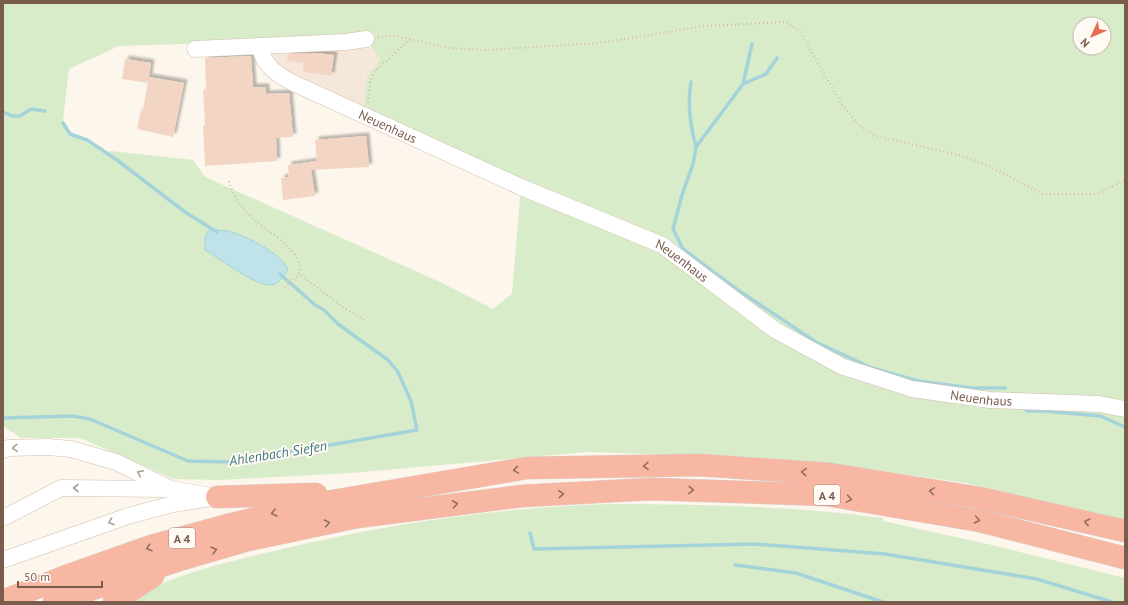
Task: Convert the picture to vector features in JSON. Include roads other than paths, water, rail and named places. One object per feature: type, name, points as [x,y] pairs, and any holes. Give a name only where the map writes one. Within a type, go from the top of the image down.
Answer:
[{"type":"highway","name":"A 4","points":[[3,601],[69,574],[152,546],[255,518],[309,505],[367,494],[527,468],[699,465],[838,475],[980,498],[1125,531]]},
{"type":"highway","name":"A 4","points":[[54,602],[179,560],[248,540],[357,517],[522,496],[651,489],[827,495],[980,521],[1125,558]]},
{"type":"highway","points":[[217,496],[367,494]]},
{"type":"highway","points":[[114,602],[179,560]]},
{"type":"street","points":[[195,49],[346,42],[366,39]]},
{"type":"street","name":"Neuenhaus","points":[[260,46],[265,62],[278,75],[366,117],[521,187],[662,245],[775,330],[841,366],[912,389],[990,400],[1099,404],[1125,409]]},
{"type":"street","points":[[3,450],[8,448],[48,447],[71,449],[116,462],[171,489]]},
{"type":"street","points":[[5,517],[61,488],[171,489],[217,496]]},
{"type":"street","points":[[3,560],[128,516],[173,504],[217,496]]},
{"type":"water","points":[[209,230],[227,231],[252,240],[271,251],[285,264],[288,270],[277,283],[268,285],[260,283],[240,273],[205,250],[205,237]]},
{"type":"waterway","points":[[743,84],[752,44]]},
{"type":"waterway","points":[[777,58],[766,74],[743,84],[696,147],[693,164],[682,195],[673,229],[683,249],[735,288],[816,342],[872,368],[918,381],[972,388],[1005,388]]},
{"type":"waterway","points":[[691,82],[689,98],[690,114],[696,147]]},
{"type":"waterway","points":[[3,112],[12,116],[20,116],[31,109],[45,111]]},
{"type":"waterway","points":[[63,123],[70,134],[87,140],[117,160],[185,212],[217,232]]},
{"type":"waterway","name":"Ahlenbach Siefen","points":[[3,418],[73,416],[90,419],[188,461],[231,462],[417,430],[411,401],[398,372],[388,360],[338,324],[324,310],[315,305],[280,274]]},
{"type":"waterway","points":[[1021,407],[1028,411],[1100,416],[1125,427]]},
{"type":"waterway","points":[[530,533],[534,549],[755,544],[885,554],[1037,579],[1112,602]]},
{"type":"waterway","points":[[735,565],[796,573],[883,602]]}]
